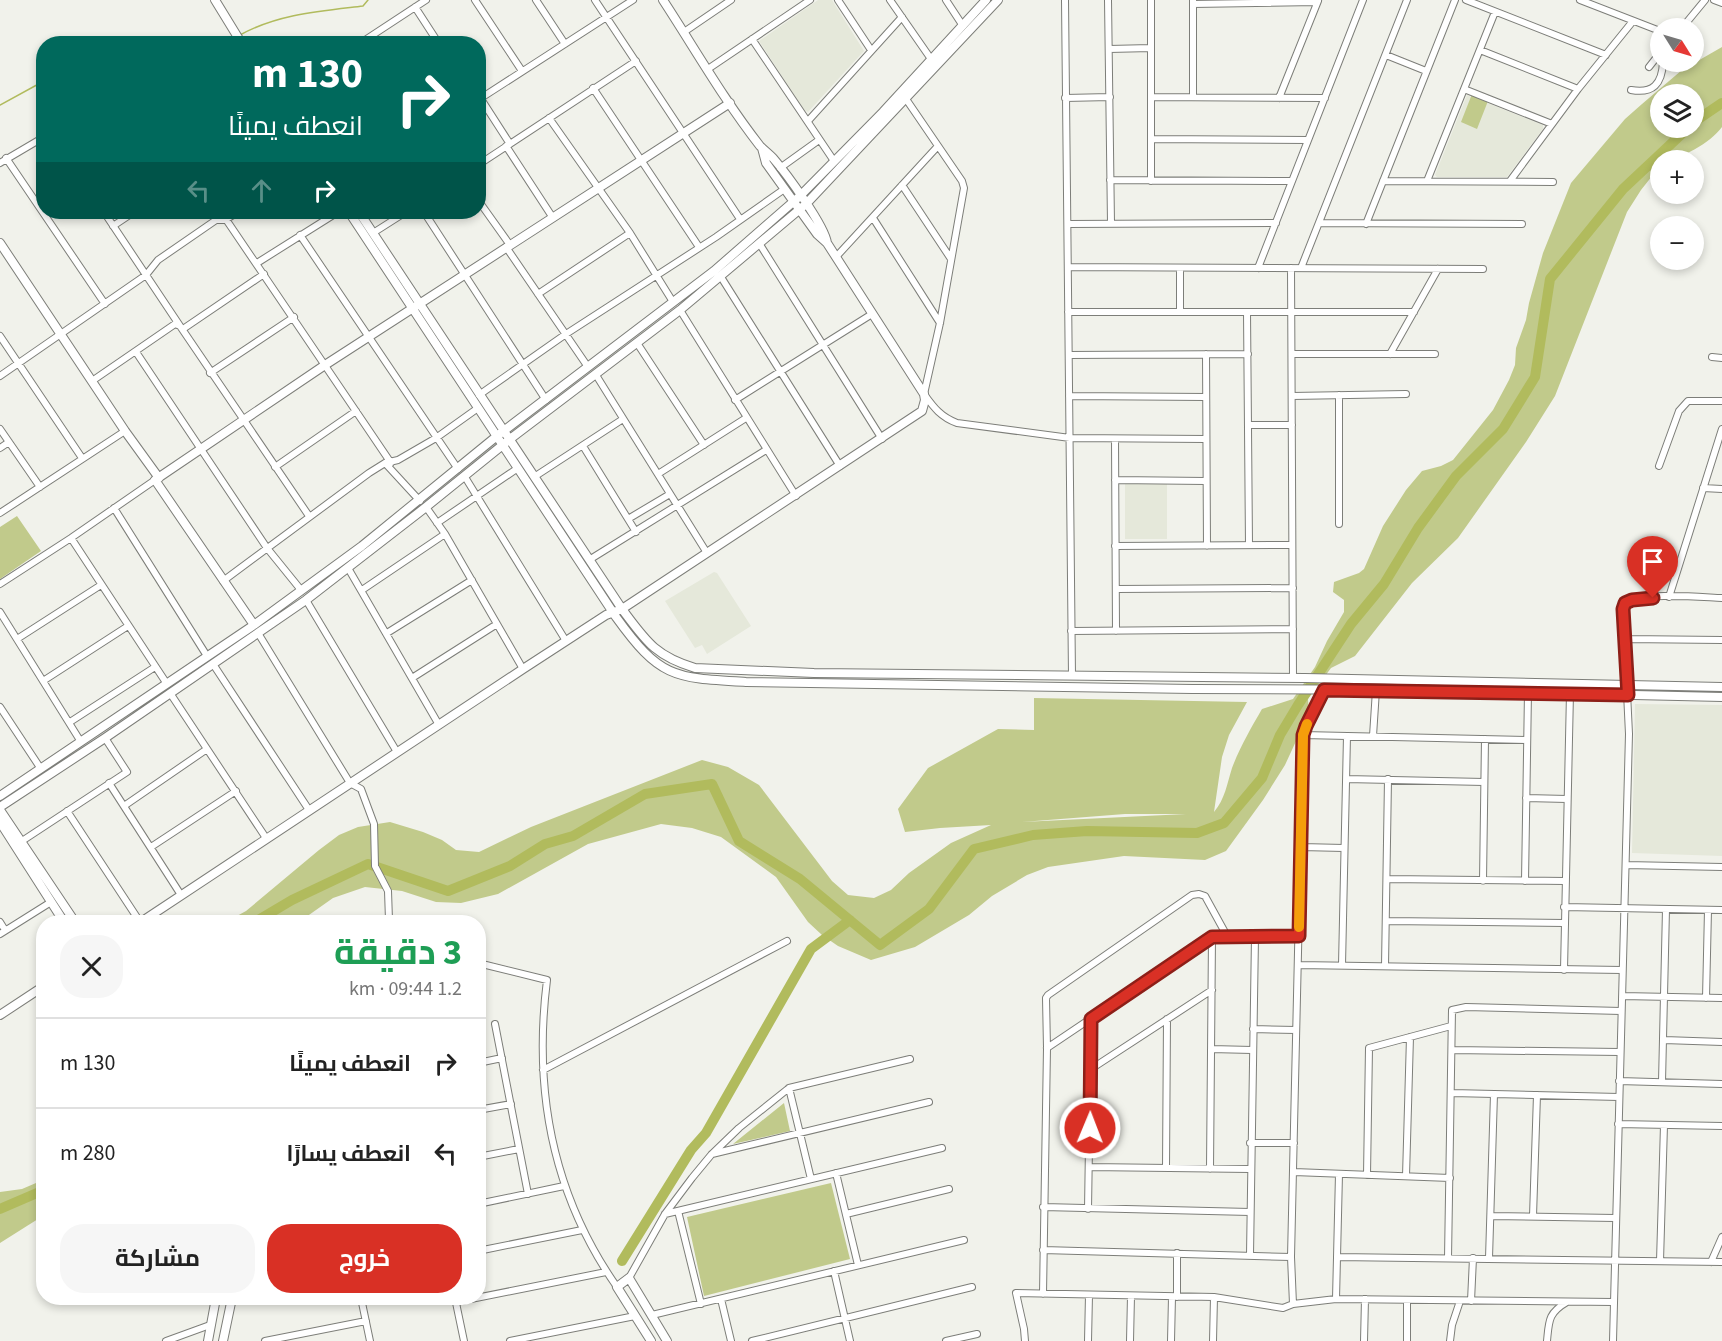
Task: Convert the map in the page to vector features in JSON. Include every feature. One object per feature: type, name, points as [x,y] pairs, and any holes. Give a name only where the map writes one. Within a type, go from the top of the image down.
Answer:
[{"type":"main road","points":[[215,0],[238,36]]},
{"type":"main road","points":[[663,0],[762,148],[766,163],[800,186],[821,181]]},
{"type":"main road","points":[[811,219],[812,200],[834,161],[986,0]]},
{"type":"main road","points":[[785,222],[821,181],[906,99],[998,0]]},
{"type":"main road","points":[[157,479],[325,365],[730,103]]},
{"type":"main road","points":[[0,796],[207,656],[306,600],[348,568],[423,504],[458,469],[714,271],[771,220],[787,202],[781,174]]},
{"type":"main road","points":[[151,915],[523,669],[796,496],[922,411],[924,394],[827,243],[826,235],[811,219],[781,174]]},
{"type":"main road","points":[[771,220],[800,203]]},
{"type":"main road","points":[[70,915],[0,808],[213,664],[301,590],[465,477],[507,442],[680,310],[785,222],[797,214],[811,219]]},
{"type":"main road","points":[[353,219],[479,395],[501,434]]},
{"type":"main road","points":[[364,219],[478,408],[534,477],[589,560],[617,610]]},
{"type":"main road","points":[[0,243],[256,629]]},
{"type":"main road","points":[[507,442],[518,468],[617,610],[656,651],[666,658],[695,668],[1293,690],[1528,692],[1722,697]]},
{"type":"main road","points":[[953,679],[1072,676],[1305,678],[1722,687]]},
{"type":"main road","points":[[0,822],[59,915]]},
{"type":"main road","points":[[0,1015],[36,992]]},
{"type":"main road","points":[[651,1341],[617,1287],[629,1278],[667,1341]]},
{"type":"main road","points":[[208,1341],[214,1305]]},
{"type":"main road","points":[[223,1341],[230,1305]]},
{"type":"street","points":[[370,36],[426,0]]},
{"type":"street","points":[[475,0],[522,71]]},
{"type":"street","points":[[536,0],[565,44]]},
{"type":"street","points":[[595,0],[740,219]]},
{"type":"street","points":[[486,96],[633,0]]},
{"type":"street","points":[[684,32],[732,0]]},
{"type":"street","points":[[708,69],[810,0]]},
{"type":"street","points":[[838,0],[871,50]]},
{"type":"street","points":[[890,0],[931,60]]},
{"type":"street","points":[[946,0],[963,26]]},
{"type":"street","points":[[1065,0],[1072,676]]},
{"type":"street","points":[[1108,0],[1111,223]]},
{"type":"street","points":[[1151,0],[1152,181]]},
{"type":"street","points":[[1258,268],[1364,0]]},
{"type":"street","points":[[1301,268],[1407,0]]},
{"type":"street","points":[[1366,224],[1455,0]]},
{"type":"street","points":[[1466,0],[1606,55]]},
{"type":"street","points":[[1580,0],[1650,27]]},
{"type":"street","points":[[1690,18],[1705,0]]},
{"type":"street","points":[[1714,0],[1722,3]]},
{"type":"street","points":[[1193,98],[1193,2],[1318,1],[1279,98]]},
{"type":"street","points":[[415,7],[434,36]]},
{"type":"street","points":[[1427,181],[1496,12]]},
{"type":"street","points":[[808,121],[902,17]]},
{"type":"street","points":[[1510,181],[1578,89],[1633,21]]},
{"type":"street","points":[[752,39],[834,161]]},
{"type":"street","points":[[1109,49],[1151,48]]},
{"type":"street","points":[[1480,50],[1578,89]]},
{"type":"street","points":[[1386,55],[1426,71]]},
{"type":"street","points":[[486,160],[636,61]]},
{"type":"street","points":[[1630,90],[1644,92],[1654,86],[1662,72]]},
{"type":"street","points":[[593,88],[699,247]]},
{"type":"street","points":[[1464,89],[1552,124]]},
{"type":"street","points":[[1065,98],[1110,97]]},
{"type":"street","points":[[1151,97],[1325,98]]},
{"type":"street","points":[[906,99],[962,180],[964,188],[940,323],[924,394],[944,418],[957,423],[1070,438],[1206,439]]},
{"type":"street","points":[[486,110],[553,218]]},
{"type":"street","points":[[549,118],[630,233],[673,302]]},
{"type":"street","points":[[1151,139],[1308,140]]},
{"type":"street","points":[[781,174],[819,140]]},
{"type":"street","points":[[0,163],[36,141]]},
{"type":"street","points":[[836,257],[939,146]]},
{"type":"street","points":[[6,158],[36,202]]},
{"type":"street","points":[[1110,180],[1292,181]]},
{"type":"street","points":[[1383,181],[1553,182]]},
{"type":"street","points":[[903,185],[952,259]]},
{"type":"street","points":[[479,395],[566,334],[716,237],[783,190]]},
{"type":"street","points":[[486,212],[588,367]]},
{"type":"street","points":[[873,218],[940,323]]},
{"type":"street","points":[[47,219],[105,304]]},
{"type":"street","points":[[108,219],[210,373],[309,516]]},
{"type":"street","points":[[113,226],[124,219]]},
{"type":"street","points":[[258,263],[326,219]]},
{"type":"street","points":[[373,233],[395,219]]},
{"type":"street","points":[[428,219],[546,400]]},
{"type":"street","points":[[0,376],[146,275],[158,260],[216,220],[225,220],[258,263],[388,463],[445,534],[523,669]]},
{"type":"street","points":[[1068,224],[1276,224]]},
{"type":"street","points":[[1319,224],[1522,224]]},
{"type":"street","points":[[538,294],[630,233]]},
{"type":"street","points":[[300,235],[458,469]]},
{"type":"street","points":[[759,243],[882,439]]},
{"type":"street","points":[[1068,267],[1483,269]]},
{"type":"street","points":[[1180,268],[1180,312]]},
{"type":"street","points":[[1291,268],[1293,678]]},
{"type":"street","points":[[1390,354],[1438,268]]},
{"type":"street","points":[[181,327],[264,274]]},
{"type":"street","points":[[721,277],[840,466]]},
{"type":"street","points":[[680,310],[796,496]]},
{"type":"street","points":[[1068,312],[1414,312]]},
{"type":"street","points":[[1247,312],[1249,545]]},
{"type":"street","points":[[735,400],[872,314]]},
{"type":"street","points":[[210,373],[294,317]]},
{"type":"street","points":[[92,381],[175,324],[181,327]]},
{"type":"street","points":[[0,336],[82,459]]},
{"type":"street","points":[[638,343],[704,445]]},
{"type":"street","points":[[136,352],[267,548],[301,590]]},
{"type":"street","points":[[1206,354],[1207,546]]},
{"type":"street","points":[[1069,355],[1248,354]]},
{"type":"street","points":[[1292,354],[1435,354]]},
{"type":"street","points":[[1712,357],[1722,358]]},
{"type":"street","points":[[596,375],[707,553]]},
{"type":"street","points":[[1292,396],[1406,394]]},
{"type":"street","points":[[1339,395],[1339,524]]},
{"type":"street","points":[[1069,396],[1206,397]]},
{"type":"street","points":[[1659,466],[1679,411],[1684,405],[1688,401],[1722,401]]},
{"type":"street","points":[[223,581],[369,473],[436,438],[478,408]]},
{"type":"street","points":[[275,467],[356,411]]},
{"type":"street","points":[[658,474],[746,418]]},
{"type":"street","points":[[534,477],[623,419]]},
{"type":"street","points":[[1248,425],[1292,426]]},
{"type":"street","points":[[0,429],[40,487]]},
{"type":"street","points":[[1669,597],[1719,445],[1722,429]]},
{"type":"street","points":[[0,513],[125,431]]},
{"type":"street","points":[[1115,439],[1116,631]]},
{"type":"street","points":[[0,448],[9,442]]},
{"type":"street","points":[[583,446],[636,532]]},
{"type":"street","points":[[589,560],[766,450]]},
{"type":"street","points":[[437,522],[518,468]]},
{"type":"street","points":[[465,477],[566,641]]},
{"type":"street","points":[[0,584],[157,479]]},
{"type":"street","points":[[1115,480],[1206,481]]},
{"type":"street","points":[[1703,488],[1722,489]]},
{"type":"street","points":[[628,519],[670,494]]},
{"type":"street","points":[[114,508],[207,656]]},
{"type":"street","points":[[362,590],[445,534]]},
{"type":"street","points":[[71,538],[166,684]]},
{"type":"street","points":[[1115,546],[1293,545]]},
{"type":"street","points":[[348,568],[439,725]]},
{"type":"street","points":[[387,633],[472,580]]},
{"type":"street","points":[[17,639],[101,585]]},
{"type":"street","points":[[1116,589],[1293,588]]},
{"type":"street","points":[[1613,1341],[1629,734],[1623,609],[1625,603],[1632,600],[1669,597],[1722,598]]},
{"type":"street","points":[[306,600],[397,752]]},
{"type":"street","points":[[0,612],[81,742]]},
{"type":"street","points":[[412,678],[497,624]]},
{"type":"street","points":[[44,681],[128,626]]},
{"type":"street","points":[[256,629],[350,783],[361,789],[374,824],[375,866],[388,891],[389,915]]},
{"type":"street","points":[[1071,631],[1293,629]]},
{"type":"street","points":[[1624,639],[1722,639]]},
{"type":"street","points":[[213,664],[309,810]]},
{"type":"street","points":[[70,722],[155,667]]},
{"type":"street","points":[[1293,1304],[1291,1257],[1303,735],[1322,690]]},
{"type":"street","points":[[1373,736],[1376,690]]},
{"type":"street","points":[[1525,880],[1528,692]]},
{"type":"street","points":[[171,693],[266,838]]},
{"type":"street","points":[[1563,970],[1570,693]]},
{"type":"street","points":[[0,707],[41,769]]},
{"type":"street","points":[[1303,735],[1527,740]]},
{"type":"street","points":[[1342,965],[1347,736]]},
{"type":"street","points":[[22,841],[127,772],[105,738]]},
{"type":"street","points":[[1483,881],[1485,739]]},
{"type":"street","points":[[124,806],[207,749]]},
{"type":"street","points":[[1346,779],[1484,782]]},
{"type":"street","points":[[1385,966],[1389,779]]},
{"type":"street","points":[[109,783],[182,895]]},
{"type":"street","points":[[151,847],[236,791]]},
{"type":"street","points":[[1526,798],[1567,799]]},
{"type":"street","points":[[68,811],[135,915]]},
{"type":"street","points":[[1301,847],[1344,848]]},
{"type":"street","points":[[1626,865],[1722,867]]},
{"type":"street","points":[[1387,879],[1565,881]]},
{"type":"street","points":[[1043,1294],[1047,1048],[1045,1001],[1048,995],[1192,895],[1204,896],[1212,906],[1227,936]]},
{"type":"street","points":[[0,922],[3,932],[51,902]]},
{"type":"street","points":[[1564,907],[1722,910]]},
{"type":"street","points":[[1662,1082],[1666,909]]},
{"type":"street","points":[[1706,998],[1708,910]]},
{"type":"street","points":[[1386,921],[1564,923]]},
{"type":"street","points":[[1047,1048],[1212,937],[1299,936]]},
{"type":"street","points":[[1210,1169],[1212,937]]},
{"type":"street","points":[[1250,1255],[1255,937]]},
{"type":"street","points":[[543,1070],[787,941]]},
{"type":"street","points":[[486,965],[547,980],[542,1025],[547,1113],[564,1186],[582,1230],[617,1287]]},
{"type":"street","points":[[1298,965],[1622,970]]},
{"type":"street","points":[[1091,1069],[1212,990]]},
{"type":"street","points":[[1622,996],[1722,998]]},
{"type":"street","points":[[1448,1258],[1452,1010],[1466,1007],[1621,1011]]},
{"type":"street","points":[[1089,1209],[1091,1019]]},
{"type":"street","points":[[1166,1168],[1167,1019]]},
{"type":"street","points":[[495,1024],[528,1194]]},
{"type":"street","points":[[1367,1175],[1370,1048],[1451,1026]]},
{"type":"street","points":[[1253,1029],[1296,1030]]},
{"type":"street","points":[[1406,1176],[1410,1037]]},
{"type":"street","points":[[1664,1040],[1722,1042]]},
{"type":"street","points":[[1211,1049],[1252,1050]]},
{"type":"street","points":[[1452,1050],[1620,1052]]},
{"type":"street","points":[[486,1061],[502,1058]]},
{"type":"street","points":[[629,1278],[665,1214],[711,1155],[739,1128],[789,1088],[910,1059]]},
{"type":"street","points":[[1619,1081],[1722,1084]]},
{"type":"street","points":[[789,1088],[811,1179]]},
{"type":"street","points":[[1452,1093],[1619,1097]]},
{"type":"street","points":[[1489,1258],[1494,1094]]},
{"type":"street","points":[[1533,1216],[1537,1095]]},
{"type":"street","points":[[711,1155],[929,1102]]},
{"type":"street","points":[[486,1109],[511,1104]]},
{"type":"street","points":[[1618,1124],[1722,1126]]},
{"type":"street","points":[[1660,1261],[1664,1125]]},
{"type":"street","points":[[1250,1143],[1294,1143]]},
{"type":"street","points":[[665,1214],[942,1148]]},
{"type":"street","points":[[486,1155],[519,1149]]},
{"type":"street","points":[[1089,1167],[1250,1169]]},
{"type":"street","points":[[1294,1172],[1450,1178]]},
{"type":"street","points":[[836,1173],[858,1265]]},
{"type":"street","points":[[1336,1299],[1339,1174]]},
{"type":"street","points":[[486,1202],[564,1186]]},
{"type":"street","points":[[846,1214],[949,1189]]},
{"type":"street","points":[[1043,1208],[1250,1212]]},
{"type":"street","points":[[678,1210],[701,1304]]},
{"type":"street","points":[[1491,1216],[1615,1218]]},
{"type":"street","points":[[486,1249],[582,1230]]},
{"type":"street","points":[[1711,1262],[1722,1237]]},
{"type":"street","points":[[652,1315],[964,1240]]},
{"type":"street","points":[[1043,1250],[1291,1257]]},
{"type":"street","points":[[1171,1341],[1177,1253]]},
{"type":"street","points":[[1336,1257],[1722,1262]]},
{"type":"street","points":[[1471,1301],[1473,1258]]},
{"type":"street","points":[[834,1271],[850,1341]]},
{"type":"street","points":[[486,1294],[606,1272]]},
{"type":"street","points":[[752,1341],[972,1287]]},
{"type":"street","points":[[1025,1341],[1016,1293],[1214,1297],[1283,1308],[1293,1304],[1336,1299],[1613,1302]]},
{"type":"street","points":[[1088,1341],[1089,1295]]},
{"type":"street","points":[[1130,1341],[1131,1296]]},
{"type":"street","points":[[1213,1341],[1214,1297]]},
{"type":"street","points":[[721,1299],[731,1341]]},
{"type":"street","points":[[1364,1341],[1365,1299]]},
{"type":"street","points":[[1407,1300],[1407,1341]]},
{"type":"street","points":[[1450,1341],[1452,1325],[1460,1301]]},
{"type":"street","points":[[1547,1341],[1553,1313],[1567,1302]]},
{"type":"street","points":[[363,1305],[370,1341]]},
{"type":"street","points":[[457,1305],[464,1341]]},
{"type":"street","points":[[511,1341],[635,1316]]},
{"type":"street","points":[[265,1341],[288,1339],[366,1321]]},
{"type":"street","points":[[166,1341],[210,1325]]},
{"type":"street","points":[[947,1341],[977,1334]]},
{"type":"shaded area","points":[[818,0],[832,0],[864,51],[808,112],[804,110],[759,41]]},
{"type":"shaded area","points":[[1467,95],[1543,125],[1543,129],[1507,177],[1437,177],[1435,175]]},
{"type":"shaded area","points":[[1125,483],[1167,483],[1167,539],[1125,539]]},
{"type":"shaded area","points":[[714,572],[717,573],[751,626],[707,654],[702,645],[695,648],[665,601]]},
{"type":"shaded area","points":[[1635,704],[1722,705],[1722,856],[1632,853]]},
{"type":"green space","points":[[1722,47],[1722,127],[1694,150],[1650,150],[1650,179],[1627,212],[1555,396],[1526,442],[1458,538],[1412,583],[1355,656],[1331,668],[1308,699],[1309,713],[1285,765],[1226,851],[1205,860],[1124,856],[1048,867],[1027,875],[992,896],[969,915],[915,947],[871,960],[838,946],[822,935],[808,922],[776,877],[721,837],[692,828],[661,824],[588,844],[498,894],[461,903],[436,902],[402,891],[365,887],[333,898],[309,915],[239,915],[339,835],[358,827],[390,822],[442,840],[456,850],[479,852],[531,827],[702,760],[728,767],[759,785],[832,881],[848,895],[874,898],[891,890],[909,873],[951,843],[991,825],[905,832],[898,809],[928,768],[998,729],[1034,730],[1034,698],[1247,702],[1229,735],[1222,757],[1214,812],[1223,797],[1232,768],[1262,709],[1293,699],[1315,667],[1344,612],[1344,600],[1333,592],[1334,582],[1364,569],[1383,526],[1406,490],[1422,471],[1453,460],[1493,410],[1515,365],[1516,348],[1526,320],[1543,253],[1571,183],[1625,119],[1650,98],[1650,138],[1704,138],[1704,84],[1666,84],[1680,72],[1704,72],[1704,57]],"holes":[[[1125,814],[1186,814],[1022,822]]]},
{"type":"green space","points":[[1472,94],[1488,101],[1477,129],[1461,122]]},
{"type":"green space","points":[[17,516],[41,551],[0,579],[0,527]]},
{"type":"green space","points":[[784,1103],[790,1131],[733,1144]]},
{"type":"green space","points":[[36,1183],[36,1220],[0,1243],[0,1192],[22,1189]]},
{"type":"green space","points":[[831,1183],[850,1259],[704,1296],[687,1217]]},
{"type":"waterway","points":[[240,35],[269,22],[316,12],[363,6],[368,0]]},
{"type":"waterway","points":[[0,105],[36,85]]},
{"type":"waterway","points":[[1704,115],[1722,103]]},
{"type":"waterway","points":[[267,915],[292,900],[368,864],[448,891],[510,866],[545,844],[573,836],[645,794],[712,784],[739,841],[800,879],[880,945],[929,909],[974,849],[1033,835],[1087,831],[1197,833],[1224,823],[1262,778],[1280,735],[1351,624],[1384,584],[1418,528],[1456,476],[1503,429],[1535,377],[1550,279],[1623,189],[1677,138]]},
{"type":"waterway","points":[[622,1261],[691,1150],[706,1133],[811,949],[850,920]]},
{"type":"waterway","points":[[0,1209],[36,1193]]},
{"type":"slow traffic","points":[[1299,927],[1303,735],[1307,724]]},
{"type":"route","points":[[1090,1128],[1091,1019],[1212,937],[1299,936],[1303,735],[1324,690],[1628,695],[1623,609],[1625,603],[1632,600],[1653,598]]}]
